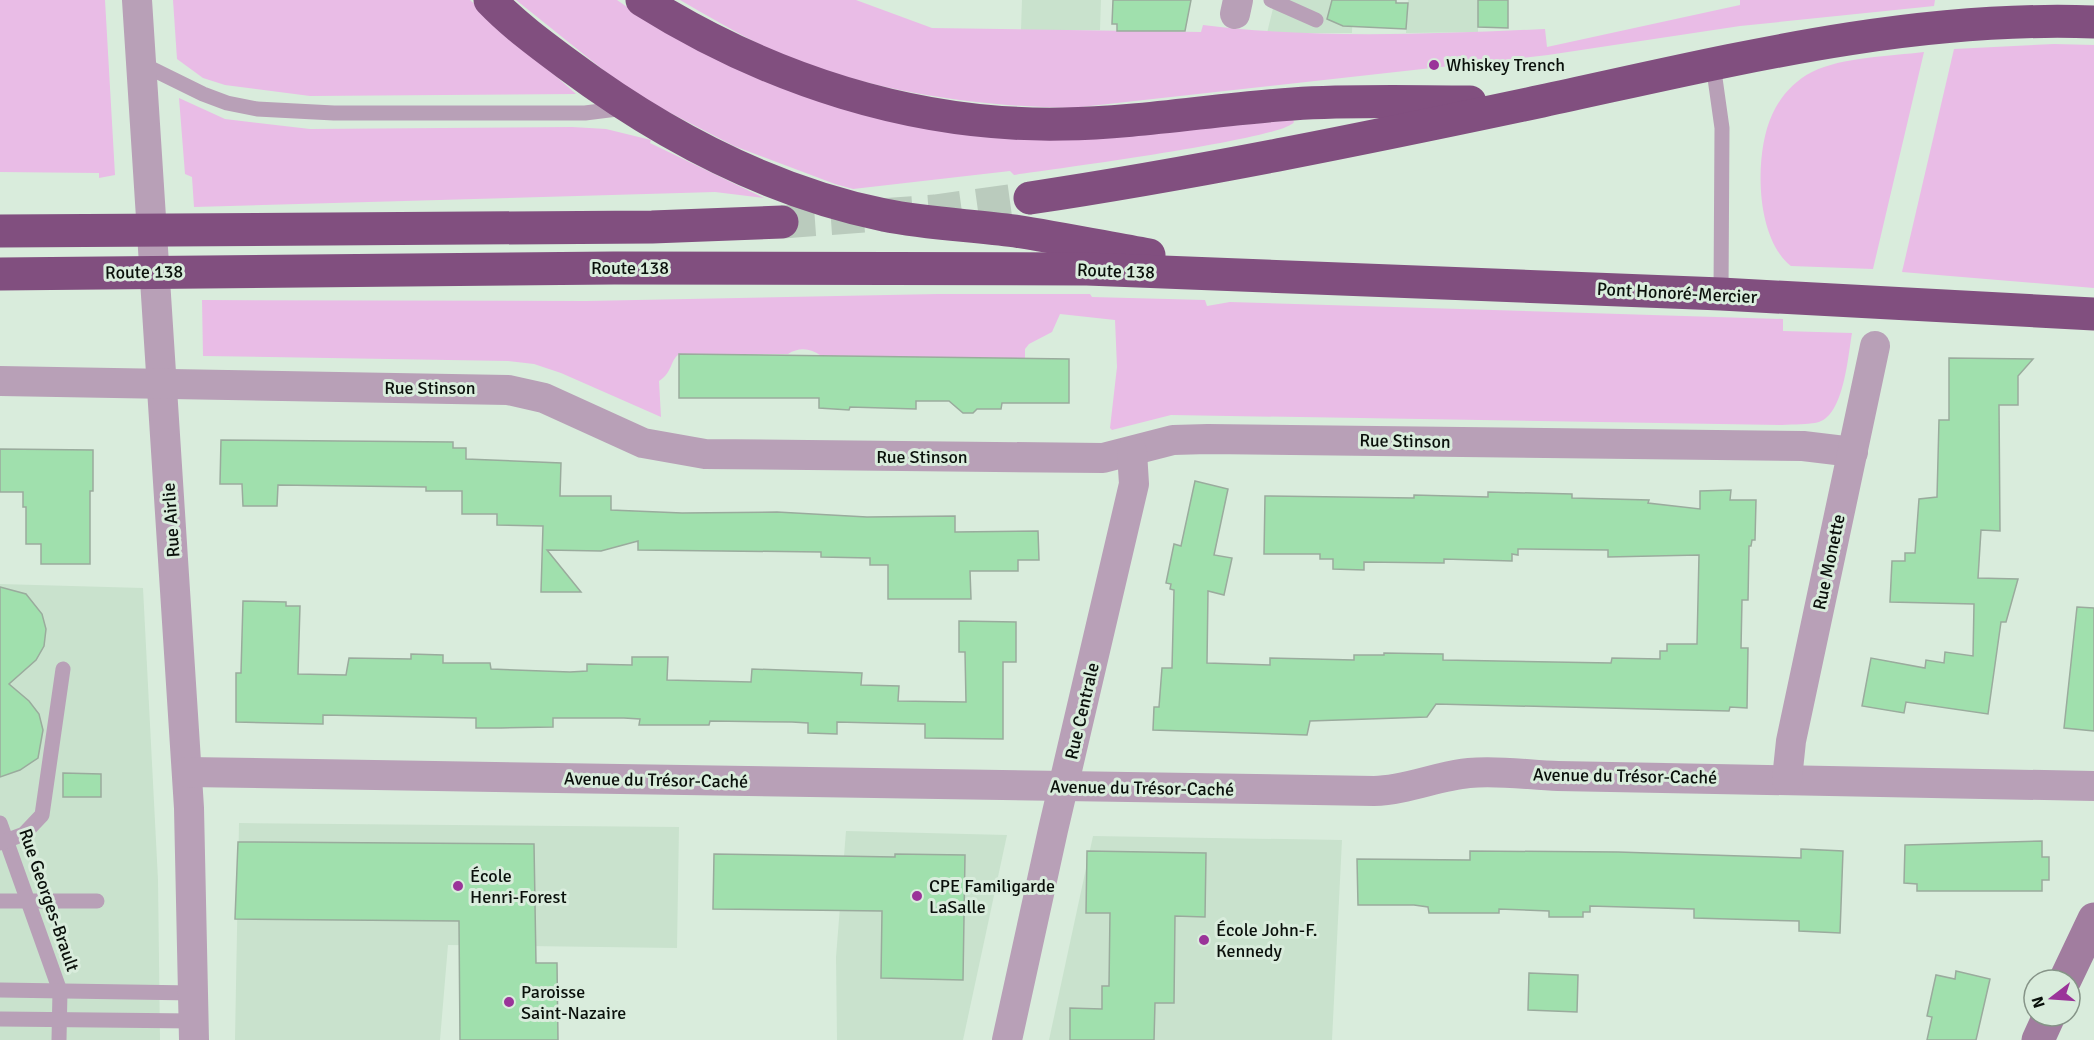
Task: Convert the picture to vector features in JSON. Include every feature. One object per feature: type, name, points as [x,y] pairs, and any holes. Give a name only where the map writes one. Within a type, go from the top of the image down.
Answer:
[{"type":"highway","points":[[490,0],[539,44],[628,108],[718,157],[777,182],[842,204],[913,220],[1013,231],[1260,274]]},
{"type":"highway","points":[[642,0],[706,37],[824,87],[897,107],[982,120],[1071,124],[1294,104],[1544,101]]},
{"type":"highway","points":[[1030,198],[1224,167],[1713,64],[1844,40],[1944,27],[2020,22],[2094,22]]},
{"type":"highway","points":[[0,231],[640,227],[782,222]]},
{"type":"highway","name":"Route 138","points":[[0,274],[791,268],[1087,269],[1260,274]]},
{"type":"highway","name":"Pont Honoré-Mercier","points":[[1260,274],[1721,294],[2094,314]]},
{"type":"main road","points":[[2071,968],[2094,918]]},
{"type":"street","name":"Rue Airlie","points":[[137,0],[187,772],[194,1018]]},
{"type":"street","name":"Rue Monette","points":[[1787,779],[1791,741],[1875,346]]},
{"type":"street","name":"Rue Stinson","points":[[0,381],[161,386],[508,390],[544,398],[643,443],[664,449],[705,454],[1074,459],[1103,458],[1173,440],[1208,439],[1803,446],[1853,452]]},
{"type":"street","name":"Rue Centrale","points":[[1007,1040],[1134,484],[1132,452]]},
{"type":"street","name":"Avenue du Trésor-Caché","points":[[187,772],[1374,791],[1406,788],[1454,776],[1484,772],[1558,776],[2094,786]]},
{"type":"lane","points":[[1271,0],[1316,20]]},
{"type":"lane","points":[[140,63],[227,103],[292,112],[585,113],[628,108]]},
{"type":"lane","points":[[1713,64],[1722,128],[1721,294]]},
{"type":"lane","points":[[4,842],[33,828],[42,815],[63,669]]},
{"type":"lane","name":"Rue Georges-Brault","points":[[0,823],[4,842],[29,902],[60,991],[59,1040]]},
{"type":"lane","points":[[0,901],[97,901]]},
{"type":"lane","points":[[0,990],[60,991],[194,1018]]},
{"type":"lane","points":[[0,1019],[194,1018]]},
{"type":"shaded area","points":[[0,0],[105,0],[115,175],[99,178],[99,173],[0,172]]},
{"type":"shaded area","points":[[173,0],[470,0],[576,94],[310,96],[225,85],[203,78],[177,59]]},
{"type":"shaded area","points":[[516,0],[617,0],[640,16],[1003,138],[1075,140],[1293,120],[1294,122],[1281,129],[1251,137],[1115,161],[1014,175],[1010,171],[853,189],[734,146],[632,93]]},
{"type":"shaded area","points":[[680,0],[856,0],[932,28],[1201,32],[1203,25],[1331,34],[1545,29],[1547,47],[1740,5],[1740,0],[1935,0],[1934,6],[1740,26],[1548,55],[1072,108],[1005,105],[907,92],[875,85],[811,66],[777,52]]},
{"type":"shaded area","points":[[1022,0],[1101,0],[1100,30],[1021,30]]},
{"type":"shaded area","points":[[1275,0],[1353,0],[1352,33],[1267,33]]},
{"type":"shaded area","points":[[1408,0],[1478,0],[1478,32],[1406,33]]},
{"type":"shaded area","points":[[2054,44],[2094,45],[2094,288],[1902,272],[1954,49]]},
{"type":"shaded area","points":[[1924,52],[1873,269],[1791,266],[1779,253],[1770,236],[1761,195],[1762,151],[1766,132],[1779,102],[1799,80],[1824,67],[1867,58]]},
{"type":"shaded area","points":[[179,98],[225,119],[310,129],[572,127],[606,129],[651,140],[650,143],[764,198],[715,192],[194,207],[192,177],[185,174]]},
{"type":"shaded area","points":[[938,294],[1090,294],[1092,297],[1205,300],[1207,306],[1230,302],[1783,319],[1783,331],[1852,333],[1843,383],[1834,408],[1827,417],[1819,422],[1782,425],[1171,415],[1112,430],[1110,428],[1117,367],[1115,320],[1060,314],[1052,332],[1029,344],[1025,349],[1025,389],[1011,389],[1011,358],[821,356],[805,349],[788,354],[679,354],[667,374],[659,381],[661,417],[561,373],[534,364],[508,361],[203,356],[202,300],[586,301]]},
{"type":"shaded area","points":[[0,584],[143,588],[158,880],[160,1040],[0,1040]]},
{"type":"shaded area","name":"École Henri-Forest","points":[[239,823],[679,827],[677,948],[448,945],[440,1040],[235,1040]]},
{"type":"shaded area","name":"CPE Familigarde LaSalle","points":[[846,831],[1007,835],[963,1040],[837,1040],[836,957]]},
{"type":"shaded area","name":"École John-F. Kennedy","points":[[1093,836],[1342,840],[1332,1040],[1049,1040]]},
{"type":"building","points":[[1113,0],[1191,0],[1185,31],[1117,31],[1117,24],[1112,24]]},
{"type":"building","points":[[1332,0],[1396,0],[1396,3],[1408,3],[1406,29],[1343,26],[1327,19]]},
{"type":"building","points":[[1478,0],[1508,0],[1508,28],[1478,27]]},
{"type":"building","points":[[679,354],[1069,359],[1069,403],[1002,403],[1001,409],[977,409],[973,413],[963,413],[949,401],[916,401],[916,409],[850,407],[849,410],[819,408],[819,398],[679,398]]},
{"type":"building","points":[[1949,358],[2033,359],[2018,376],[2018,405],[1999,405],[2000,531],[1981,530],[1978,578],[2018,579],[2006,622],[2001,622],[1988,714],[1906,702],[1904,713],[1862,706],[1871,658],[1925,668],[1926,660],[1944,663],[1945,652],[1973,656],[1974,604],[1890,602],[1892,561],[1905,561],[1905,553],[1915,553],[1919,499],[1937,497],[1939,420],[1949,420]]},
{"type":"building","points":[[221,440],[453,442],[453,448],[466,448],[466,459],[561,463],[560,496],[611,496],[611,510],[682,513],[777,512],[867,517],[955,516],[955,532],[1038,531],[1039,560],[1018,560],[1018,571],[970,571],[971,599],[888,599],[888,565],[870,565],[870,558],[821,557],[821,552],[638,550],[638,541],[601,551],[547,550],[581,592],[541,592],[543,526],[497,525],[497,514],[462,514],[462,491],[426,491],[426,487],[278,485],[277,506],[243,506],[242,484],[220,484]]},
{"type":"building","points":[[0,449],[93,450],[93,491],[90,491],[90,564],[41,564],[41,544],[26,544],[26,507],[23,507],[23,492],[0,492]]},
{"type":"building","points":[[1195,481],[1228,489],[1214,555],[1232,558],[1224,595],[1208,591],[1207,663],[1270,665],[1270,658],[1354,660],[1354,655],[1384,655],[1384,653],[1443,654],[1443,660],[1611,663],[1612,658],[1660,659],[1660,651],[1667,651],[1667,644],[1697,644],[1699,555],[1608,557],[1608,550],[1518,549],[1518,555],[1512,554],[1512,561],[1444,559],[1444,563],[1364,562],[1364,570],[1333,569],[1333,559],[1320,559],[1320,554],[1264,554],[1265,496],[1414,498],[1414,495],[1488,497],[1488,492],[1572,494],[1572,498],[1649,500],[1648,503],[1700,509],[1700,491],[1731,490],[1730,500],[1756,500],[1755,540],[1752,540],[1749,546],[1748,600],[1742,600],[1741,648],[1748,648],[1747,708],[1730,707],[1729,711],[1436,704],[1427,717],[1310,721],[1307,735],[1153,730],[1154,707],[1159,707],[1162,668],[1172,668],[1174,590],[1170,589],[1171,584],[1166,583],[1174,544],[1181,546]]},
{"type":"building","points":[[0,587],[26,594],[42,614],[46,629],[44,646],[36,660],[9,684],[29,701],[39,714],[43,730],[38,758],[20,770],[0,777]]},
{"type":"building","points":[[243,601],[286,602],[286,606],[300,606],[298,674],[346,675],[349,658],[411,659],[411,654],[443,655],[443,663],[490,663],[491,669],[570,672],[587,671],[587,664],[632,665],[632,657],[668,657],[667,680],[751,682],[752,669],[862,673],[861,685],[899,686],[898,701],[966,702],[965,652],[959,652],[959,621],[1016,622],[1016,662],[1003,662],[1003,739],[925,738],[925,724],[837,722],[837,734],[808,733],[808,723],[710,721],[709,725],[639,725],[640,719],[624,718],[553,718],[553,727],[501,728],[476,728],[476,718],[323,715],[323,724],[236,722],[236,673],[241,673]]},
{"type":"building","points":[[2077,607],[2094,608],[2094,731],[2064,728]]},
{"type":"building","points":[[63,773],[101,774],[101,797],[63,797]]},
{"type":"building","points":[[2042,841],[2042,857],[2049,857],[2049,880],[2042,880],[2042,891],[1917,891],[1917,884],[1904,883],[1905,845]]},
{"type":"building","points":[[238,842],[534,844],[536,963],[557,963],[558,1040],[460,1040],[459,921],[235,919]]},
{"type":"building","points":[[1801,849],[1843,851],[1840,933],[1799,931],[1799,921],[1694,918],[1694,909],[1590,906],[1590,912],[1583,912],[1583,917],[1549,917],[1549,911],[1499,909],[1499,913],[1429,913],[1428,907],[1414,905],[1358,905],[1357,859],[1470,860],[1470,851],[1618,852],[1801,858]]},
{"type":"building","points":[[1087,851],[1206,853],[1205,917],[1175,916],[1174,1003],[1155,1003],[1154,1040],[1070,1040],[1070,1008],[1102,1009],[1102,986],[1109,986],[1110,913],[1086,913]]},
{"type":"building","points":[[714,854],[895,857],[895,854],[965,855],[963,980],[881,978],[882,911],[713,909]]},
{"type":"building","points":[[1956,971],[1990,979],[1976,1040],[1927,1040],[1932,1017],[1927,1016],[1936,975],[1955,979]]},
{"type":"building","points":[[1529,973],[1578,975],[1577,1012],[1528,1010]]},
{"type":"tunnel","points":[[782,222],[935,211],[1030,198]]},
{"type":"place","name":"Whiskey Trench","points":[[1434,65]]},
{"type":"place","name":"École Henri-Forest","points":[[458,886]]},
{"type":"place","name":"CPE Familigarde LaSalle","points":[[917,896]]},
{"type":"place","name":"École John-F. Kennedy","points":[[1204,940]]},
{"type":"place","name":"Paroisse Saint-Nazaire","points":[[509,1002]]}]
